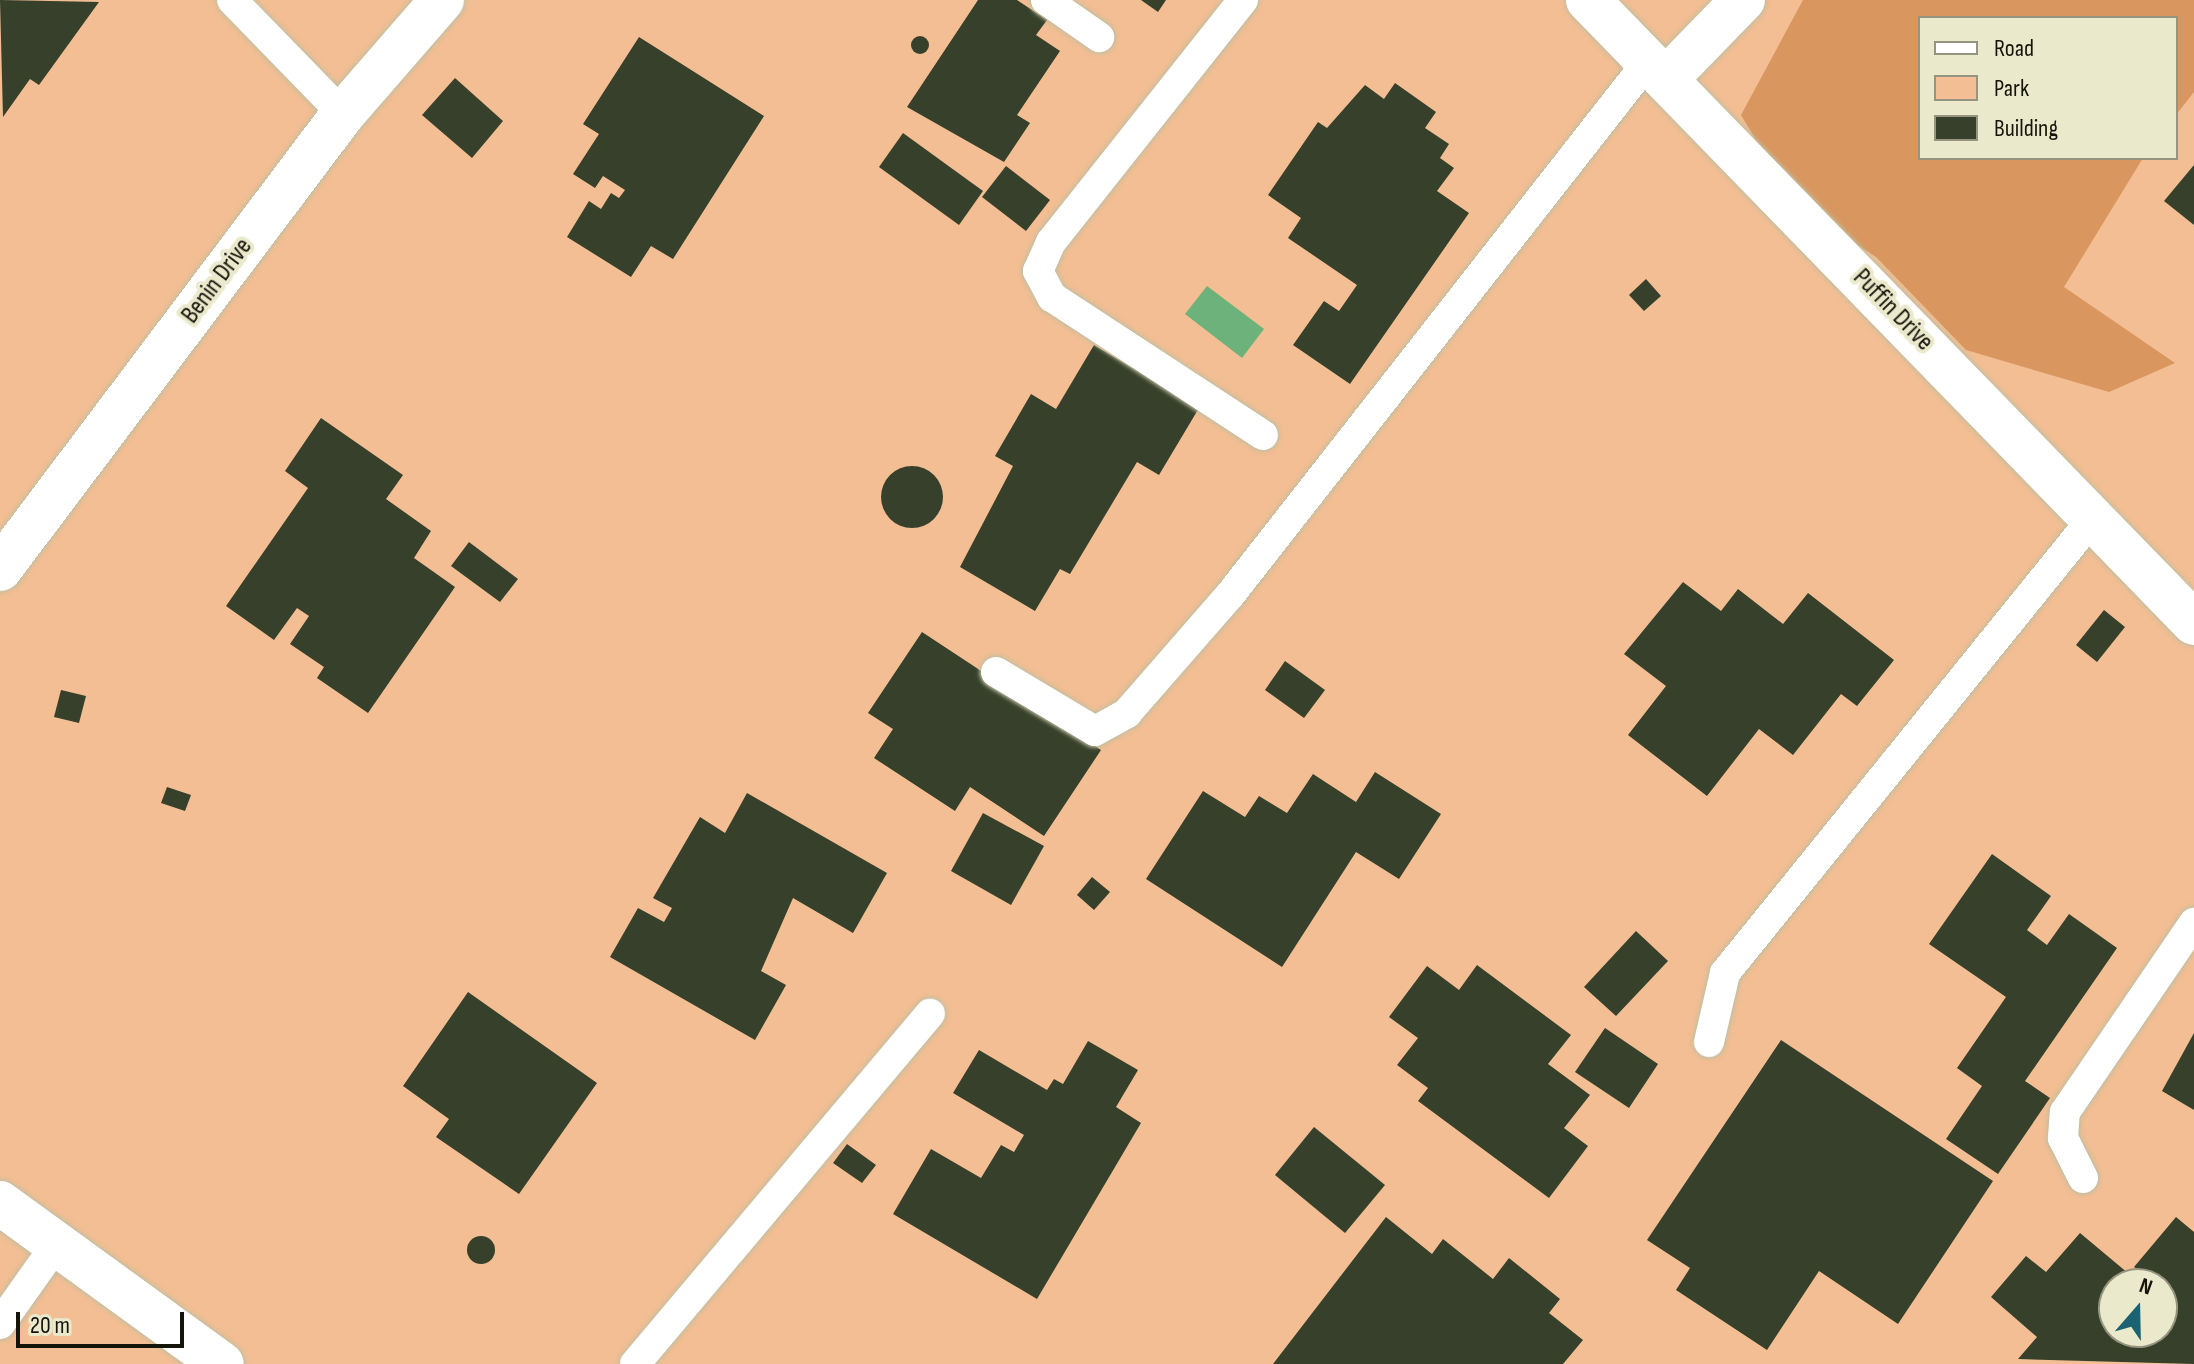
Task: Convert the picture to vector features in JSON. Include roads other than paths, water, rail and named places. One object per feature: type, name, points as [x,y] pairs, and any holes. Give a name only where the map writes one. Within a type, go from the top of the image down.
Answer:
[{"type":"street","name":"Benin Drive","points":[[0,569],[343,114],[442,0]]},
{"type":"street","name":"Puffin Drive","points":[[1588,0],[1659,67],[2194,623]]},
{"type":"street","points":[[1659,67],[1743,0]]},
{"type":"street","points":[[3,1213],[56,1245],[222,1364]]},
{"type":"lane","points":[[232,0],[343,114]]},
{"type":"lane","points":[[1046,0],[1099,37]]},
{"type":"lane","points":[[1243,0],[1051,242],[1038,271],[1052,297],[1263,435]]},
{"type":"lane","points":[[996,672],[1095,731],[1127,713],[1230,595],[1659,67]]},
{"type":"lane","points":[[1709,1042],[1725,973],[2093,518]]},
{"type":"lane","points":[[2083,1178],[2063,1138],[2065,1112],[2194,923]]},
{"type":"lane","points":[[635,1364],[930,1014]]},
{"type":"lane","points":[[0,1324],[56,1245]]}]
